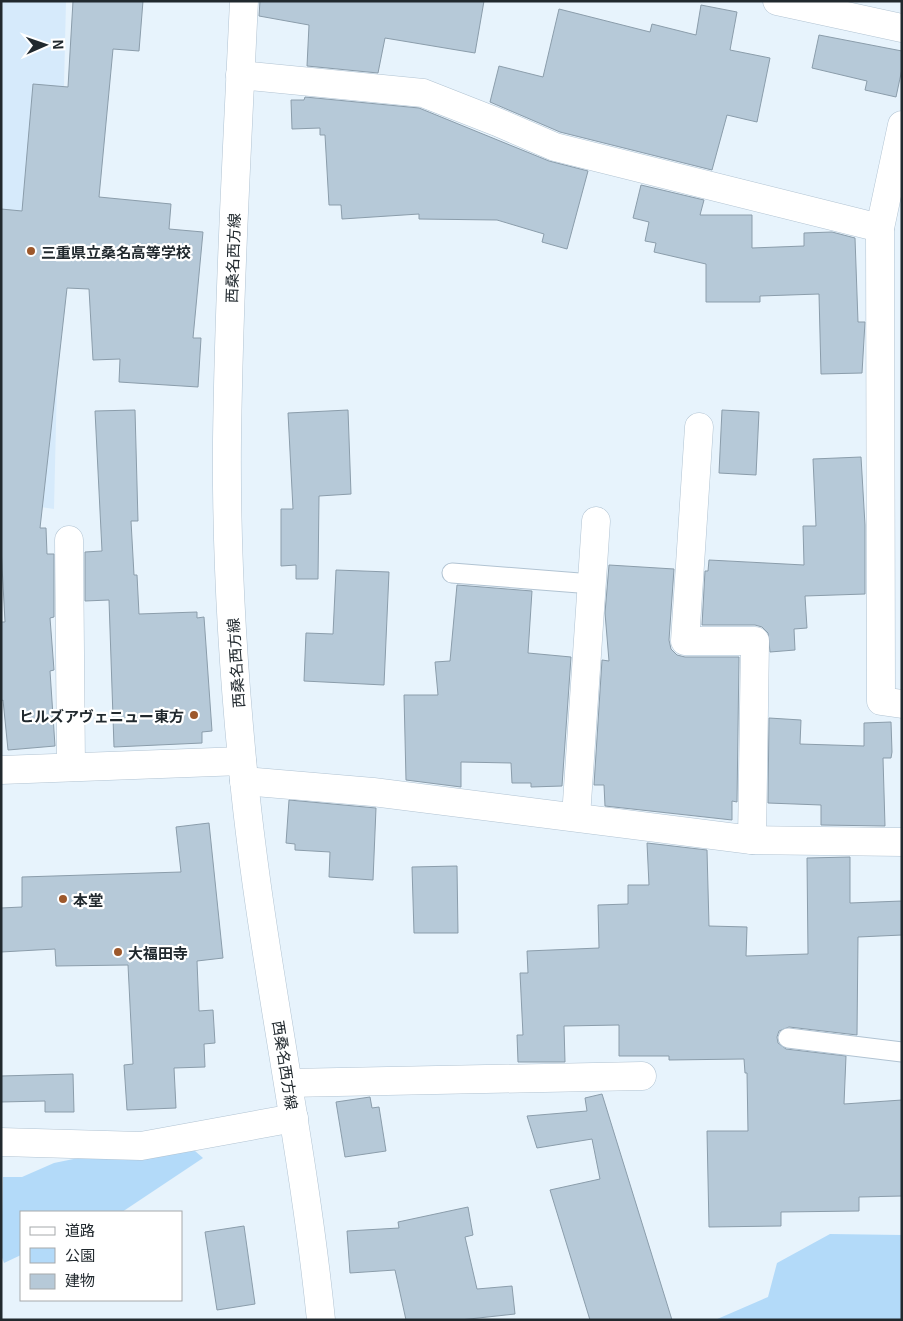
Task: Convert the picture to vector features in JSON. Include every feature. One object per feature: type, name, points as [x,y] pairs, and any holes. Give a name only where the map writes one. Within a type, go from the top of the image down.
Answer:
[{"type":"street","name":"西桑名西方線","points":[[244,1],[231,256],[227,444],[232,632],[243,771],[252,846],[294,1118],[321,1320]]},
{"type":"street","points":[[777,1],[902,28]]},
{"type":"street","points":[[240,75],[423,93],[554,147],[880,228]]},
{"type":"street","points":[[902,125],[880,228],[881,701],[902,704]]},
{"type":"street","points":[[699,427],[685,641],[755,641],[752,840]]},
{"type":"street","points":[[576,817],[596,521]]},
{"type":"street","points":[[69,540],[71,767]]},
{"type":"street","points":[[1,770],[71,767],[243,771],[374,792],[752,840],[902,842]]},
{"type":"street","points":[[288,1083],[642,1076]]},
{"type":"street","points":[[1,1142],[141,1146],[294,1118]]},
{"type":"lane","points":[[452,573],[592,584]]},
{"type":"lane","points":[[788,1038],[902,1052]]},
{"type":"shaded area","name":"三重県立桑名高等学校","points":[[1,1],[66,1],[54,509],[1,501]]},
{"type":"green space","points":[[195,1151],[203,1158],[124,1211],[20,1211],[20,1255],[4,1263],[1,1255],[3,1177],[22,1177],[54,1163],[93,1155]]},
{"type":"green space","points":[[830,1234],[902,1235],[902,1320],[715,1320],[768,1297],[777,1263]]},
{"type":"building","points":[[73,1],[143,1],[139,51],[113,49],[99,197],[171,204],[169,229],[203,232],[193,338],[201,338],[198,387],[119,382],[120,359],[93,360],[89,289],[67,288],[40,528],[46,528],[47,554],[54,554],[54,617],[50,618],[54,670],[50,671],[55,746],[8,750],[3,700],[1,701],[1,622],[5,622],[1,547],[1,209],[22,211],[33,84],[68,87]]},
{"type":"building","points":[[260,1],[484,1],[475,53],[385,38],[378,73],[307,66],[309,25],[259,16]]},
{"type":"building","points":[[701,5],[737,12],[730,50],[770,58],[757,122],[727,115],[712,170],[560,132],[490,102],[499,66],[543,77],[559,9],[650,32],[652,24],[696,35]]},
{"type":"building","points":[[819,35],[902,51],[902,69],[896,97],[865,90],[867,81],[812,68]]},
{"type":"building","points":[[305,97],[419,108],[549,161],[588,171],[567,249],[542,242],[544,234],[497,220],[419,219],[419,214],[342,219],[341,205],[329,205],[325,135],[320,135],[320,128],[292,129],[291,100],[304,100]]},
{"type":"building","points":[[641,185],[704,200],[700,215],[752,215],[752,248],[804,246],[804,233],[832,232],[855,238],[858,322],[865,322],[862,373],[821,374],[819,294],[760,296],[760,302],[706,302],[706,264],[654,252],[656,243],[645,241],[649,222],[633,218]]},
{"type":"building","points":[[135,410],[138,521],[131,521],[134,575],[137,575],[139,614],[197,612],[197,618],[204,617],[212,731],[202,732],[202,743],[114,747],[109,600],[85,601],[85,552],[102,551],[95,411]]},
{"type":"building","points":[[348,410],[351,494],[319,496],[318,579],[296,579],[296,565],[281,566],[281,509],[293,509],[288,413]]},
{"type":"building","points":[[722,410],[759,412],[756,475],[719,473]]},
{"type":"building","points":[[861,457],[865,525],[865,594],[805,596],[807,628],[794,629],[795,650],[770,652],[768,633],[762,627],[755,625],[702,625],[705,571],[708,571],[709,560],[804,565],[803,526],[816,526],[813,459]]},
{"type":"building","points":[[609,565],[674,569],[669,640],[671,649],[677,655],[685,657],[739,657],[737,802],[732,801],[732,820],[605,806],[604,785],[594,785],[602,660],[609,661],[605,613]]},
{"type":"building","points":[[336,570],[389,572],[384,685],[304,681],[306,633],[333,634]]},
{"type":"building","points":[[457,585],[532,591],[528,653],[571,657],[562,786],[531,787],[531,783],[512,783],[511,763],[461,762],[461,787],[406,780],[404,695],[438,695],[435,662],[450,661]]},
{"type":"building","points":[[769,718],[801,720],[800,744],[864,746],[864,723],[891,722],[891,758],[883,758],[885,826],[821,825],[821,805],[768,803]]},
{"type":"building","points":[[289,800],[376,808],[373,880],[329,877],[330,852],[295,850],[295,844],[286,843]]},
{"type":"building","points":[[209,823],[223,958],[197,961],[199,1011],[213,1010],[215,1043],[204,1044],[205,1067],[174,1068],[176,1108],[127,1110],[124,1065],[133,1064],[128,965],[56,966],[55,949],[1,952],[1,908],[22,907],[22,877],[181,872],[176,827]]},
{"type":"building","points":[[647,843],[707,850],[709,926],[747,927],[746,956],[808,954],[807,858],[850,857],[850,903],[902,901],[902,935],[858,937],[857,1035],[789,1027],[779,1031],[777,1037],[778,1043],[786,1049],[846,1056],[844,1104],[902,1100],[902,1196],[859,1197],[859,1211],[781,1212],[781,1226],[709,1227],[707,1131],[748,1131],[747,1073],[745,1073],[744,1059],[669,1060],[669,1056],[619,1056],[619,1025],[564,1026],[565,1062],[518,1062],[517,1035],[523,1035],[520,973],[528,973],[527,951],[599,948],[598,905],[628,904],[628,885],[649,885]]},
{"type":"building","points":[[457,866],[458,933],[414,933],[412,867]]},
{"type":"building","points":[[73,1074],[74,1112],[45,1112],[45,1101],[1,1102],[1,1076]]},
{"type":"building","points":[[602,1094],[672,1320],[590,1320],[550,1190],[600,1179],[592,1139],[537,1148],[527,1116],[587,1111],[585,1098]]},
{"type":"building","points":[[370,1097],[372,1108],[379,1107],[386,1151],[345,1157],[336,1102]]},
{"type":"building","points":[[468,1207],[473,1235],[465,1237],[477,1289],[512,1286],[515,1314],[460,1320],[406,1320],[395,1270],[350,1273],[347,1231],[399,1228],[398,1222]]},
{"type":"building","points":[[244,1226],[255,1304],[217,1310],[205,1232]]},
{"type":"place","name":"三重県立桑名高等学校","points":[[31,251]]},
{"type":"place","name":"ヒルズアヴェニュー東方","points":[[194,715]]},
{"type":"place","name":"本堂","points":[[63,899]]},
{"type":"place","name":"大福田寺","points":[[118,952]]}]
